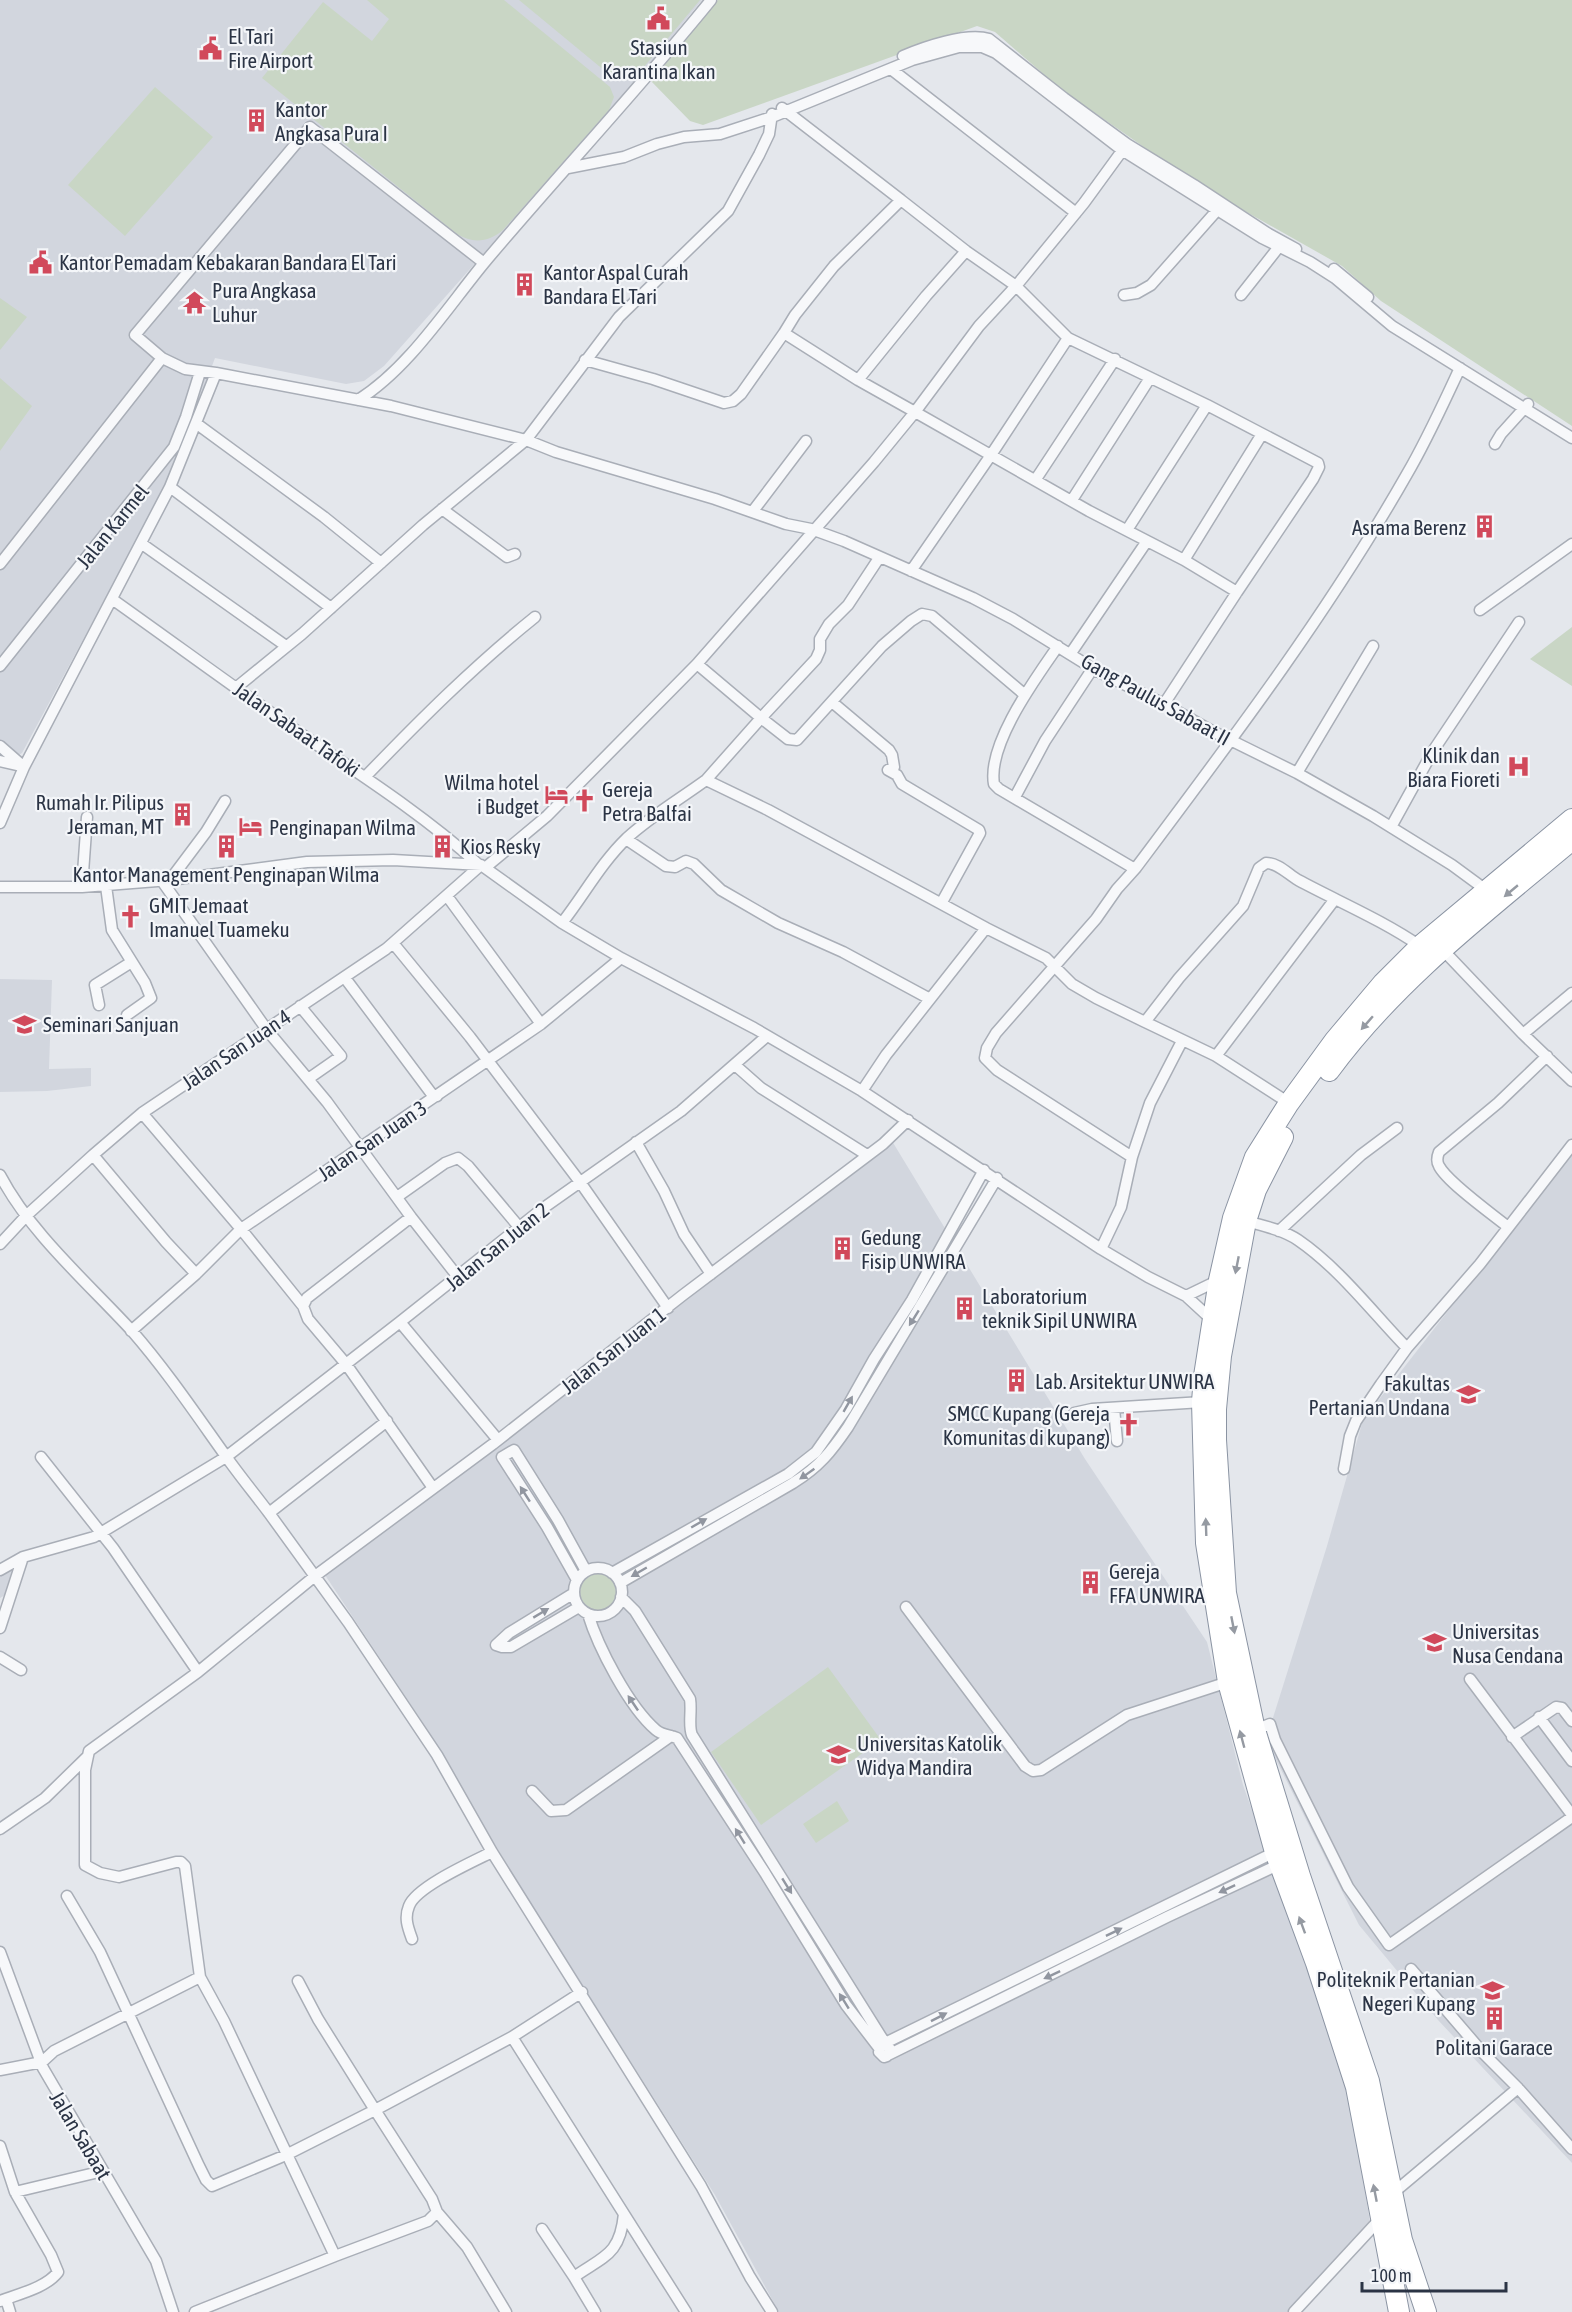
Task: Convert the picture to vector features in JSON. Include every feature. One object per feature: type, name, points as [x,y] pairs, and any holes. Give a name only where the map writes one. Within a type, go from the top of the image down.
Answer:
[{"type":"highway","points":[[1235,1680],[1256,1730],[1300,1876],[1369,2081],[1402,2240],[1425,2306],[1398,2309],[1356,2086],[1316,1963],[1278,1858],[1235,1680],[1206,1543],[1210,1440],[1216,1409],[1221,1356],[1246,1221],[1256,1190],[1269,1162],[1305,1104],[1343,1051],[1378,1011],[1537,859],[1572,819]]},
{"type":"highway","points":[[1210,1440],[1202,1402],[1211,1319],[1233,1218],[1255,1157],[1335,1040],[1359,1010],[1420,946],[1486,890],[1572,840]]},
{"type":"street","points":[[358,400],[383,383],[442,316],[484,263],[642,84],[711,0]]},
{"type":"street","points":[[237,687],[525,440],[624,311],[728,211],[759,155],[778,112],[910,54],[961,39],[984,37],[994,42],[1124,147]]},
{"type":"street","points":[[568,168],[624,157],[657,144],[684,137],[720,134],[912,60],[959,47],[988,48],[1124,147],[1278,248],[1310,262],[1335,278],[1392,326],[1572,432]]},
{"type":"street","points":[[891,69],[1076,213]]},
{"type":"street","points":[[778,112],[1016,286],[1068,338],[1115,359],[1314,459],[1319,467],[1164,704]]},
{"type":"street","name":"Gang Paulus Sabaat II","points":[[484,263],[310,127],[135,335],[162,358],[185,369],[391,406],[525,440],[556,452],[753,510],[786,524],[843,541],[1013,619],[1093,668],[1231,741],[1298,773],[1391,827],[1452,865],[1486,890]]},
{"type":"street","name":"Jalan San Juan 4","points":[[0,1244],[27,1215],[142,1113],[345,978],[393,943],[481,865],[547,816],[697,664],[815,531],[915,412],[979,326],[1016,286],[1076,213],[1124,147]]},
{"type":"street","points":[[585,360],[652,379],[724,404],[733,401],[741,394],[795,315],[834,266],[901,200]]},
{"type":"street","points":[[1124,295],[1137,293],[1151,285],[1219,208]]},
{"type":"street","points":[[1219,208],[1337,271],[1396,320],[1572,438]]},
{"type":"street","points":[[1242,295],[1278,248]]},
{"type":"street","points":[[858,380],[966,251]]},
{"type":"street","points":[[784,333],[858,380],[1237,592]]},
{"type":"street","points":[[911,571],[1068,338]]},
{"type":"street","points":[[0,564],[162,358]]},
{"type":"street","points":[[1036,479],[1115,359]]},
{"type":"street","points":[[1132,1157],[996,1070],[985,1058],[987,1048],[996,1033],[1054,964],[1096,920],[1117,889],[1135,869],[1231,741],[1319,616],[1408,472],[1460,368]]},
{"type":"street","name":"Jalan Karmel","points":[[0,666],[174,447],[200,372]]},
{"type":"street","points":[[0,823],[24,767],[170,487],[216,373]]},
{"type":"street","points":[[1072,500],[1150,378]]},
{"type":"street","points":[[1127,530],[1207,405]]},
{"type":"street","points":[[1495,444],[1526,406]]},
{"type":"street","points":[[197,424],[324,517],[381,563]]},
{"type":"street","points":[[1184,561],[1262,434]]},
{"type":"street","points":[[753,510],[806,441]]},
{"type":"street","points":[[170,487],[331,608]]},
{"type":"street","points":[[442,509],[507,557],[515,555]]},
{"type":"street","points":[[1071,653],[1147,541]]},
{"type":"street","points":[[142,544],[286,646]]},
{"type":"street","points":[[1480,609],[1572,544]]},
{"type":"street","points":[[562,923],[626,839],[647,821],[706,780],[816,659],[820,650],[820,639],[829,624],[848,605],[879,558]]},
{"type":"street","name":"Jalan Sabaat Tafoki","points":[[112,599],[321,747],[366,776],[481,865],[562,923],[862,1091],[997,1178],[1101,1249],[1186,1296],[1211,1319]]},
{"type":"street","points":[[697,664],[761,718],[793,741],[801,736],[894,634],[922,614],[932,616],[1025,695]]},
{"type":"street","points":[[366,776],[432,707],[494,650],[535,617]]},
{"type":"street","points":[[1391,827],[1433,751],[1519,622]]},
{"type":"street","points":[[1058,646],[1025,695],[1005,731],[993,784],[1135,869]]},
{"type":"street","points":[[1298,773],[1373,646]]},
{"type":"street","points":[[1015,797],[1054,725],[1093,668]]},
{"type":"street","points":[[832,702],[889,750],[894,767],[888,770],[897,775],[902,784],[979,830],[975,845],[942,902]]},
{"type":"street","points":[[0,746],[24,767]]},
{"type":"street","points":[[0,761],[24,767]]},
{"type":"street","points":[[706,780],[768,810],[857,860],[942,902],[1054,964],[1072,984],[1096,998],[1215,1056],[1290,1103]]},
{"type":"street","points":[[166,880],[206,832],[225,801]]},
{"type":"street","points":[[82,887],[87,818]]},
{"type":"street","points":[[626,839],[666,866],[675,867],[686,861],[694,864],[721,890],[778,923],[843,952],[930,999]]},
{"type":"street","points":[[0,887],[106,886],[308,862],[393,860],[481,865]]},
{"type":"street","points":[[1145,1022],[1179,978],[1243,906],[1262,866],[1270,863],[1397,931],[1420,946]]},
{"type":"street","points":[[166,880],[267,1030],[308,1079],[458,1277]]},
{"type":"street","points":[[106,886],[112,930],[130,963],[145,983],[151,998],[128,1015]]},
{"type":"street","points":[[447,896],[541,1024]]},
{"type":"street","points":[[1215,1056],[1335,899]]},
{"type":"street","points":[[862,1091],[881,1061],[986,928]]},
{"type":"street","points":[[393,943],[488,1061],[580,1182],[668,1308]]},
{"type":"street","points":[[1442,949],[1523,1034],[1572,1081]]},
{"type":"street","name":"Jalan San Juan 3","points":[[131,1331],[196,1274],[242,1229],[541,1024],[621,958]]},
{"type":"street","points":[[99,1005],[95,985],[130,963]]},
{"type":"street","points":[[345,978],[431,1093],[437,1096]]},
{"type":"street","points":[[1523,1034],[1572,993]]},
{"type":"street","points":[[300,1006],[341,1056],[308,1079]]},
{"type":"street","name":"Jalan San Juan 2","points":[[0,1570],[23,1557],[90,1539],[156,1501],[226,1456],[458,1277],[519,1227],[681,1111],[767,1036]]},
{"type":"street","points":[[1101,1249],[1121,1207],[1132,1157],[1150,1103],[1182,1041]]},
{"type":"street","points":[[1508,1227],[1445,1174],[1437,1163],[1437,1157],[1439,1152],[1498,1103],[1547,1056]]},
{"type":"street","points":[[735,1065],[761,1088],[867,1155]]},
{"type":"street","points":[[142,1113],[242,1229],[303,1306],[308,1319],[346,1364],[433,1488]]},
{"type":"street","name":"Jalan San Juan 1","points":[[0,1829],[45,1798],[87,1756],[89,1751],[198,1672],[315,1576],[498,1440],[867,1155],[908,1120]]},
{"type":"street","points":[[1279,1231],[1361,1155],[1397,1128]]},
{"type":"street","points":[[636,1142],[664,1191],[684,1234],[711,1274]]},
{"type":"street","points":[[1344,1469],[1350,1436],[1356,1421],[1407,1348],[1479,1264],[1572,1145]]},
{"type":"street","points":[[93,1155],[196,1274]]},
{"type":"street","points":[[397,1197],[445,1163],[458,1158],[468,1166],[519,1227]]},
{"type":"street","points":[[612,1573],[788,1474],[816,1452],[846,1409],[984,1170]]},
{"type":"street","points":[[0,1175],[27,1215],[131,1331],[189,1402],[315,1576],[431,1746],[478,1824],[492,1852],[582,1992],[610,2042],[632,2072],[701,2186],[750,2277],[772,2312]]},
{"type":"street","points":[[620,1583],[793,1484],[824,1460],[848,1427],[997,1178]]},
{"type":"street","points":[[303,1306],[307,1298],[411,1217]]},
{"type":"street","points":[[1246,1221],[1279,1231],[1298,1240],[1316,1254],[1407,1348]]},
{"type":"street","points":[[933,1261],[944,1268]]},
{"type":"street","points":[[1186,1296],[1219,1280]]},
{"type":"street","points":[[400,1322],[498,1440]]},
{"type":"street","points":[[1074,1413],[1092,1409],[1202,1402]]},
{"type":"street","points":[[1114,1408],[1117,1441]]},
{"type":"street","points":[[269,1513],[387,1421]]},
{"type":"street","points":[[577,1580],[547,1527],[502,1457],[514,1450],[586,1571]]},
{"type":"street","points":[[41,1457],[101,1533],[198,1672]]},
{"type":"street","points":[[547,1527],[558,1521]]},
{"type":"street","points":[[679,1535],[686,1545]]},
{"type":"street","points":[[0,1628],[23,1557]]},
{"type":"street","points":[[574,1593],[509,1633],[496,1645],[512,1647],[583,1610],[599,1616],[610,1612],[621,1597],[620,1583],[612,1573],[604,1569],[586,1571],[577,1580],[574,1593],[583,1610],[606,1657],[642,1716],[663,1735],[677,1738],[765,1873],[846,2005],[885,2047]]},
{"type":"street","points":[[621,1597],[635,1611],[690,1699],[692,1713],[689,1726],[692,1735],[885,2047]]},
{"type":"street","points":[[906,1607],[1025,1766],[1032,1771],[1041,1770],[1127,1716],[1235,1680]]},
{"type":"street","points":[[0,1657],[21,1670]]},
{"type":"street","points":[[1256,1730],[1270,1724],[1275,1740],[1306,1806],[1348,1887],[1389,1945],[1572,1816],[1470,1679]]},
{"type":"street","points":[[1512,1737],[1559,1706],[1572,1721]]},
{"type":"street","points":[[1539,1718],[1572,1761]]},
{"type":"street","points":[[532,1791],[551,1811],[566,1810],[671,1736]]},
{"type":"street","points":[[87,1756],[86,1865],[100,1873],[119,1877],[176,1862],[181,1862],[185,1866],[201,1977],[221,2014],[335,2256]]},
{"type":"street","points":[[412,1939],[406,1921],[412,1900],[420,1892],[452,1872],[492,1852]]},
{"type":"street","points":[[885,2047],[948,2012],[1068,1954],[1278,1858]]},
{"type":"street","points":[[885,2047],[1072,1966],[1278,1858]]},
{"type":"street","points":[[67,1896],[100,1952],[209,2184],[216,2185],[286,2156],[512,2037],[582,1992]]},
{"type":"street","name":"Jalan Sabaat","points":[[0,1952],[50,2081],[156,2261],[173,2312]]},
{"type":"street","points":[[1068,1954],[1072,1966]]},
{"type":"street","points":[[1411,1969],[1484,2054],[1518,2088],[1572,2149]]},
{"type":"street","points":[[0,2070],[42,2062],[54,2051],[201,1977]]},
{"type":"street","points":[[298,1981],[318,2019],[432,2199],[437,2212],[467,2247],[506,2312]]},
{"type":"street","points":[[512,2037],[686,2312]]},
{"type":"street","points":[[1392,2194],[1518,2088]]},
{"type":"street","points":[[0,2146],[15,2192],[51,2255],[58,2272],[53,2278],[3,2300],[10,2312]]},
{"type":"street","points":[[15,2192],[103,2171]]},
{"type":"street","points":[[195,2312],[428,2221],[437,2212]]},
{"type":"street","points":[[574,2277],[610,2253],[620,2236],[624,2214]]},
{"type":"street","points":[[1294,2312],[1381,2218]]},
{"type":"street","points":[[542,2229],[595,2312]]},
{"type":"shaded area","points":[[0,0],[702,0],[619,101],[384,366],[364,381],[346,384],[215,358],[182,446],[155,506],[22,753],[17,756],[0,745]]},
{"type":"shaded area","name":"Seminari Sanjuan","points":[[0,979],[52,980],[49,1069],[91,1068],[91,1086],[47,1091],[0,1092]]},
{"type":"shaded area","name":"Universitas Katolik Widya Mandira","points":[[892,1141],[1085,1459],[1207,1642],[1243,1785],[1330,2027],[1348,2086],[1370,2222],[1289,2312],[779,2312],[715,2195],[516,1880],[425,1726],[325,1575]]},
{"type":"shaded area","name":"Universitas Nusa Cendana","points":[[1572,1152],[1572,2163],[1438,2020],[1359,1925],[1266,1740],[1327,1546],[1363,1420]]},
{"type":"shaded area","points":[[13,1569],[16,1574],[10,1592],[0,1598],[0,1576]]},
{"type":"green space","points":[[367,0],[504,0],[610,87],[614,97],[609,110],[503,230],[492,237],[475,240],[457,234],[262,78],[323,2],[372,41],[389,19]]},
{"type":"green space","points":[[519,0],[700,0],[638,74],[625,81],[611,76]]},
{"type":"green space","points":[[718,0],[1572,0],[1572,426],[1381,301],[1342,266],[1197,184],[1062,90],[995,32],[977,26],[703,125],[690,121],[651,81]]},
{"type":"green space","points":[[155,87],[213,137],[125,236],[68,185]]},
{"type":"green space","points":[[0,298],[27,317],[0,350]]},
{"type":"green space","points":[[0,378],[32,406],[0,451]]},
{"type":"green space","points":[[1572,627],[1572,686],[1530,659]]},
{"type":"green space","points":[[817,1458],[817,1464],[621,1578],[620,1576],[631,1568]]},
{"type":"green space","points":[[598,1574],[611,1579],[616,1592],[611,1605],[598,1610],[585,1605],[580,1592],[585,1579]]},
{"type":"green space","points":[[828,1667],[881,1740],[761,1825],[711,1752]]},
{"type":"green space","points":[[837,1801],[849,1821],[816,1843],[803,1824]]},
{"type":"place","name":"Stasiun Karantina Ikan","points":[[659,19]]},
{"type":"place","name":"El Tari Fire Airport","points":[[210,48]]},
{"type":"place","name":"Kantor Angkasa Pura I","points":[[257,121]]},
{"type":"place","name":"Kantor Pemadam Kebakaran Bandara El Tari","points":[[41,262]]},
{"type":"place","name":"Kantor Aspal Curah Bandara El Tari","points":[[525,284]]},
{"type":"place","name":"Pura Angkasa Luhur","points":[[194,302]]},
{"type":"place","name":"Asrama Berenz","points":[[1484,527]]},
{"type":"place","name":"Klinik dan Biara Fioreti","points":[[1518,767]]},
{"type":"place","name":"Wilma hotel i Budget","points":[[557,794]]},
{"type":"place","name":"Gereja Petra Balfai","points":[[584,801]]},
{"type":"place","name":"Rumah Ir. Pilipus Jeraman, MT","points":[[182,814]]},
{"type":"place","name":"Penginapan Wilma","points":[[251,827]]},
{"type":"place","name":"Kantor Management Penginapan Wilma","points":[[226,846]]},
{"type":"place","name":"Kios Resky","points":[[442,846]]},
{"type":"place","name":"GMIT Jemaat Imanuel Tuameku","points":[[131,917]]},
{"type":"place","name":"Seminari Sanjuan","points":[[25,1024]]},
{"type":"place","name":"Gedung Fisip UNWIRA","points":[[843,1249]]},
{"type":"place","name":"Laboratorium teknik Sipil UNWIRA","points":[[964,1308]]},
{"type":"place","name":"Lab. Arsitektur UNWIRA","points":[[1017,1381]]},
{"type":"place","name":"Fakultas Pertanian Undana","points":[[1468,1395]]},
{"type":"place","name":"SMCC Kupang (Gereja Komunitas di kupang)","points":[[1128,1425]]},
{"type":"place","name":"Gereja FFA UNWIRA","points":[[1091,1583]]},
{"type":"place","name":"Universitas Nusa Cendana","points":[[1434,1643]]},
{"type":"place","name":"Universitas Katolik Widya Mandira","points":[[839,1755]]},
{"type":"place","name":"Politeknik Pertanian Negeri Kupang","points":[[1493,1991]]},
{"type":"place","name":"Politani Garace","points":[[1494,2019]]}]
